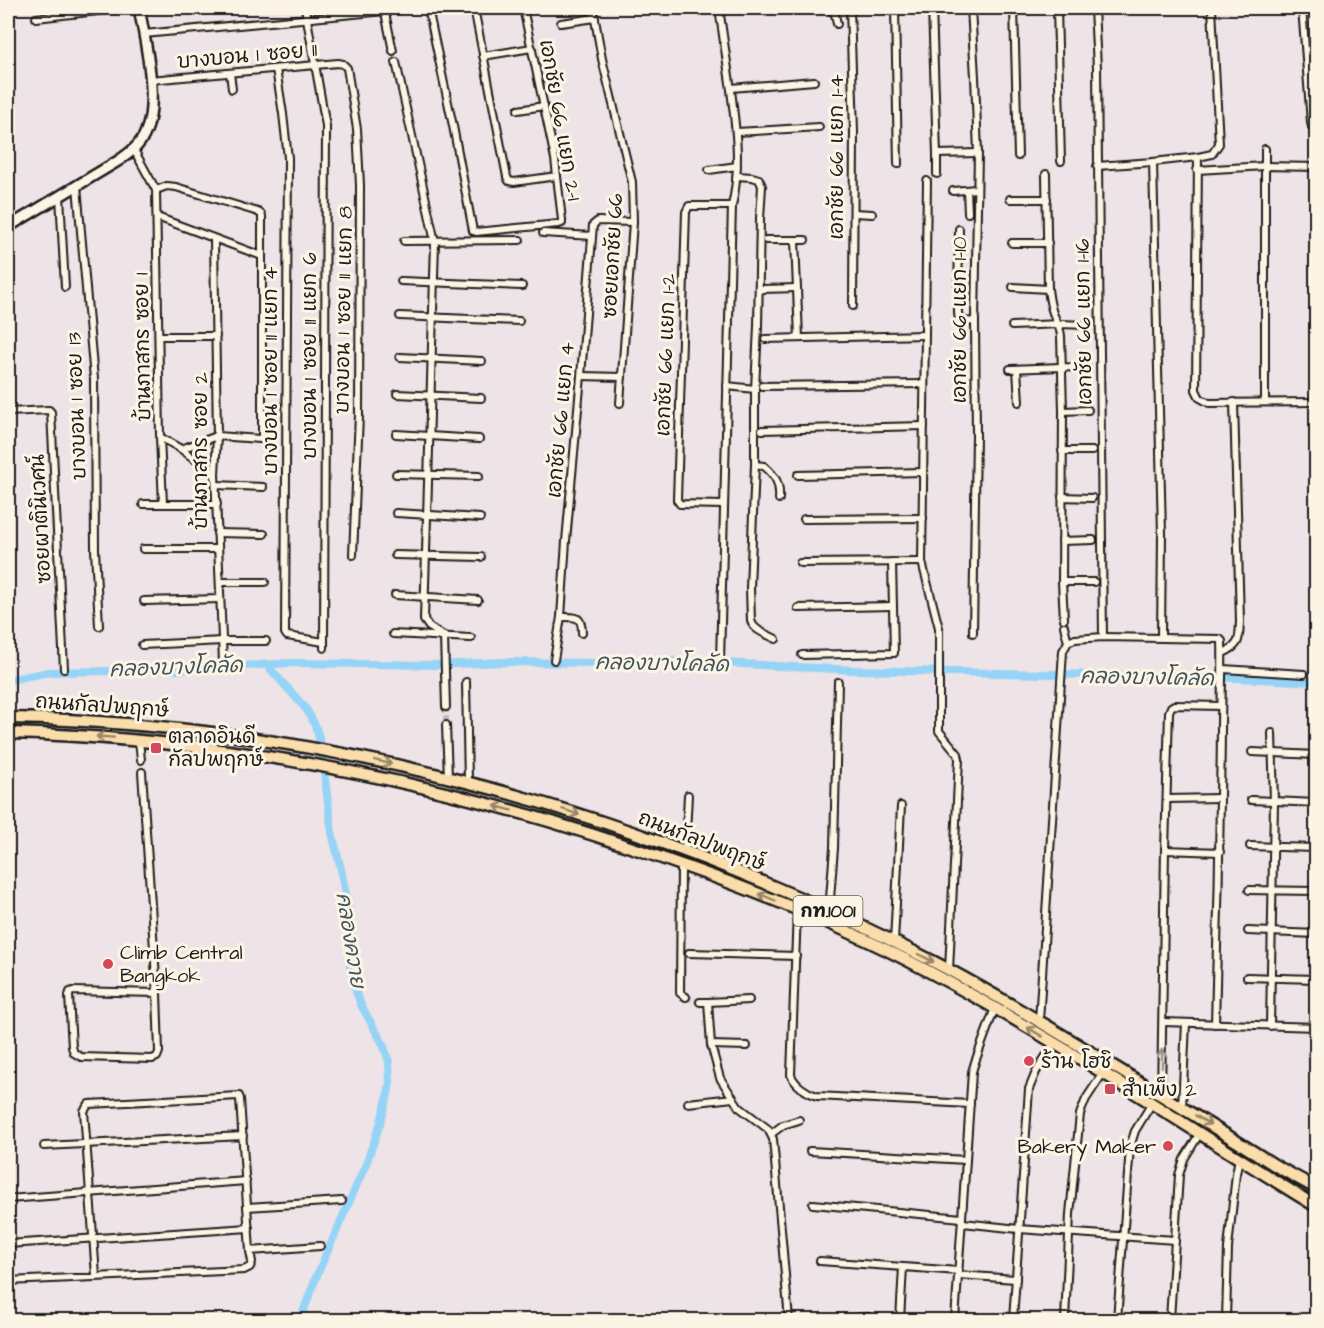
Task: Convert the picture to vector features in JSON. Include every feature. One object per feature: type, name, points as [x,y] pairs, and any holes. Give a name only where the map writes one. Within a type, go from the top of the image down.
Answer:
[{"type":"main road","points":[[8,227],[134,150],[147,130],[151,114],[150,80],[140,8]]},
{"type":"main road","name":"ถนนกัลปพฤกษ์","points":[[8,717],[137,724],[326,750],[468,782],[620,828],[745,875],[829,911],[949,970],[1039,1021],[1276,1166],[1317,1188]]},
{"type":"main road","name":"ถนนกัลปพฤกษ์","points":[[8,733],[139,740],[240,752],[327,767],[435,790],[557,822],[742,887],[916,965],[995,1008],[1152,1103],[1317,1208]]},
{"type":"street","points":[[36,18],[125,8]]},
{"type":"street","name":"บางบอน 1 ซอย 11 แยก 6","points":[[305,8],[326,126],[324,645]]},
{"type":"street","points":[[144,34],[307,19],[340,11],[403,8]]},
{"type":"street","name":"เอกชัย 66 แยก 2-1","points":[[428,8],[474,232],[562,223],[555,159],[523,8]]},
{"type":"street","points":[[474,8],[507,177],[509,181],[514,182],[557,176]]},
{"type":"street","name":"ซอยเอกชัย 66","points":[[593,8],[632,182],[633,222],[620,403]]},
{"type":"street","points":[[719,8],[737,132],[737,176],[732,206],[720,661]]},
{"type":"street","points":[[830,8],[835,14],[837,24]]},
{"type":"street","name":"เอกชัย 66 แยก 1-4","points":[[850,8],[854,132],[853,306]]},
{"type":"street","points":[[895,8],[898,164]]},
{"type":"street","points":[[932,8],[937,174]]},
{"type":"street","name":"เอกชัย 66 แยก 1-10","points":[[971,8],[978,153],[973,633]]},
{"type":"street","points":[[1014,8],[1018,156]]},
{"type":"street","points":[[1057,8],[1061,161]]},
{"type":"street","name":"เอกชัย 66 แยก 1-16","points":[[1094,8],[1097,68],[1103,637]]},
{"type":"street","points":[[1097,166],[1154,162],[1212,154],[1219,144],[1212,8]]},
{"type":"street","points":[[1302,8],[1311,122],[1312,128],[1316,131]]},
{"type":"street","points":[[384,9],[393,51]]},
{"type":"street","points":[[561,23],[595,18]]},
{"type":"street","points":[[483,56],[532,48]]},
{"type":"street","points":[[396,62],[435,242],[424,620],[429,627],[444,636]]},
{"type":"street","name":"บางบอน 1 ซอย 11","points":[[150,80],[338,63],[345,66]]},
{"type":"street","name":"บางบอน 1 ซอย 11 แยก 8","points":[[345,66],[357,129],[360,185],[358,415],[353,555]]},
{"type":"street","name":"บางบอน 1 ซอย 11 แยก 4","points":[[276,69],[288,158],[285,633],[287,636],[324,645]]},
{"type":"street","points":[[230,73],[232,89]]},
{"type":"street","points":[[731,88],[814,81]]},
{"type":"street","points":[[518,110],[544,106]]},
{"type":"street","points":[[737,132],[819,127]]},
{"type":"street","points":[[1265,149],[1265,402]]},
{"type":"street","points":[[134,150],[156,190],[167,186],[176,187],[261,214],[262,437],[260,439],[217,436],[181,449]]},
{"type":"street","points":[[937,154],[978,153]]},
{"type":"street","points":[[1198,157],[1196,390],[1200,398],[1209,403],[1317,402]]},
{"type":"street","points":[[1154,162],[1162,534],[1161,638]]},
{"type":"street","points":[[709,170],[737,166]]},
{"type":"street","points":[[1197,170],[1265,166],[1317,167]]},
{"type":"street","points":[[1039,1021],[1061,671],[1063,651],[1068,642],[1064,622],[1062,582],[1064,411],[1060,324],[1052,310],[1048,289],[1046,174]]},
{"type":"street","points":[[737,176],[759,179],[762,186],[754,388],[755,465],[750,588],[751,621],[752,626],[756,629],[776,639]]},
{"type":"street","points":[[927,181],[922,562],[939,628],[939,731],[958,754],[959,759],[949,970]]},
{"type":"street","name":"บางบอน 1 ซอย 13","points":[[77,186],[94,379],[95,549],[99,626]]},
{"type":"street","points":[[953,191],[976,189]]},
{"type":"street","name":"บ้านภาสกร ซอย 1","points":[[156,190],[163,504]]},
{"type":"street","points":[[968,190],[968,213]]},
{"type":"street","points":[[60,196],[65,287]]},
{"type":"street","points":[[1010,200],[1047,199]]},
{"type":"street","name":"เอกชัย 66 แยก 1-2","points":[[723,505],[680,504],[677,500],[677,488],[686,212],[689,206],[732,206]]},
{"type":"street","points":[[854,213],[872,214]]},
{"type":"street","points":[[157,217],[262,256]]},
{"type":"street","points":[[543,233],[592,236],[592,225],[595,222],[633,222]]},
{"type":"street","points":[[959,229],[959,320],[962,322],[975,321]]},
{"type":"street","name":"เอกชัย 66 แยก 4","points":[[554,660],[561,617],[592,236]]},
{"type":"street","name":"บ้านภาสกร ซอย 2","points":[[214,239],[217,436],[215,474],[223,662]]},
{"type":"street","points":[[404,242],[520,240]]},
{"type":"street","points":[[766,240],[805,240]]},
{"type":"street","points":[[795,240],[800,338]]},
{"type":"street","points":[[1012,243],[1048,243]]},
{"type":"street","points":[[401,281],[522,286]]},
{"type":"street","points":[[1013,287],[1048,289]]},
{"type":"street","points":[[762,289],[797,288]]},
{"type":"street","points":[[399,316],[519,321]]},
{"type":"street","points":[[1012,326],[1087,325]]},
{"type":"street","points":[[765,339],[925,335]]},
{"type":"street","points":[[159,336],[216,336]]},
{"type":"street","points":[[400,357],[482,361]]},
{"type":"street","points":[[1010,369],[1087,368]]},
{"type":"street","points":[[1017,369],[1018,402]]},
{"type":"street","points":[[581,376],[622,377]]},
{"type":"street","points":[[762,386],[924,384]]},
{"type":"street","points":[[727,386],[754,388]]},
{"type":"street","points":[[397,394],[481,398]]},
{"type":"street","points":[[1223,653],[1233,649],[1239,641],[1240,621],[1234,402]]},
{"type":"street","name":"ซอยผาตินิเวศน์","points":[[8,412],[49,410],[51,412],[64,669]]},
{"type":"street","points":[[1064,411],[1088,410]]},
{"type":"street","points":[[762,430],[924,426]]},
{"type":"street","points":[[396,434],[479,439]]},
{"type":"street","points":[[160,436],[215,474]]},
{"type":"street","points":[[1062,452],[1092,451]]},
{"type":"street","points":[[755,465],[764,466],[776,480],[780,487],[779,499]]},
{"type":"street","points":[[798,475],[923,472]]},
{"type":"street","points":[[396,474],[479,476]]},
{"type":"street","points":[[216,485],[263,486]]},
{"type":"street","points":[[1062,497],[1092,498]]},
{"type":"street","points":[[142,504],[217,504]]},
{"type":"street","points":[[396,513],[480,518]]},
{"type":"street","points":[[804,519],[922,518]]},
{"type":"street","points":[[217,533],[264,534]]},
{"type":"street","points":[[1062,541],[1093,540]]},
{"type":"street","points":[[143,549],[217,549]]},
{"type":"street","points":[[395,555],[481,557]]},
{"type":"street","points":[[802,655],[894,653],[892,562]]},
{"type":"street","points":[[800,563],[922,562]]},
{"type":"street","points":[[220,582],[265,582]]},
{"type":"street","points":[[1062,582],[1094,582]]},
{"type":"street","points":[[395,595],[478,600]]},
{"type":"street","points":[[144,601],[220,599]]},
{"type":"street","points":[[798,608],[893,606]]},
{"type":"street","points":[[561,617],[574,617],[580,620],[582,633]]},
{"type":"street","points":[[393,634],[471,638]]},
{"type":"street","points":[[444,636],[446,707]]},
{"type":"street","points":[[1068,642],[1076,639],[1103,637],[1220,639],[1222,642],[1220,852],[1215,1024]]},
{"type":"street","points":[[142,645],[266,641]]},
{"type":"street","points":[[1223,670],[1304,674]]},
{"type":"street","points":[[466,682],[468,782]]},
{"type":"street","points":[[829,911],[834,848],[838,682]]},
{"type":"street","points":[[1161,1095],[1170,709],[1174,705],[1221,706]]},
{"type":"street","points":[[446,725],[448,777]]},
{"type":"street","points":[[1270,1026],[1274,802],[1272,733]]},
{"type":"street","points":[[139,740],[141,760]]},
{"type":"street","points":[[1252,752],[1317,755]]},
{"type":"street","points":[[142,772],[157,993],[160,1050],[152,1059],[81,1057],[74,1053],[70,1027],[70,992],[157,993]]},
{"type":"street","points":[[685,852],[688,795]]},
{"type":"street","points":[[1167,799],[1220,798]]},
{"type":"street","points":[[1251,800],[1317,803]]},
{"type":"street","points":[[894,942],[901,806]]},
{"type":"street","points":[[1250,846],[1317,848]]},
{"type":"street","points":[[1165,850],[1220,852]]},
{"type":"street","points":[[681,865],[680,993],[686,997]]},
{"type":"street","points":[[1249,890],[1317,891]]},
{"type":"street","points":[[797,910],[791,1075],[797,1083],[808,1092],[818,1096],[970,1104]]},
{"type":"street","points":[[1248,931],[1317,934]]},
{"type":"street","points":[[689,953],[796,956]]},
{"type":"street","points":[[1247,977],[1317,979]]},
{"type":"street","points":[[700,1002],[749,1000]]},
{"type":"street","points":[[708,1002],[711,1045],[720,1078],[739,1107],[768,1129],[773,1139],[789,1320]]},
{"type":"street","points":[[955,1320],[973,1067],[995,1008]]},
{"type":"street","points":[[1163,1022],[1317,1027]]},
{"type":"street","points":[[1182,1107],[1186,1023]]},
{"type":"street","points":[[1013,1320],[1029,1089],[1036,1072],[1054,1043]]},
{"type":"street","points":[[711,1045],[747,1046]]},
{"type":"street","points":[[1065,1320],[1070,1214],[1080,1114],[1086,1099],[1103,1073]]},
{"type":"street","points":[[8,1281],[244,1270],[250,1267],[252,1262],[240,1099],[236,1095],[89,1104],[84,1111],[96,1276]]},
{"type":"street","points":[[688,1103],[733,1098]]},
{"type":"street","points":[[1117,1320],[1131,1139],[1152,1103]]},
{"type":"street","points":[[771,1134],[783,1125],[799,1120]]},
{"type":"street","points":[[1170,1320],[1179,1175],[1184,1159],[1200,1133]]},
{"type":"street","points":[[44,1146],[243,1136]]},
{"type":"street","points":[[810,1150],[966,1160]]},
{"type":"street","points":[[1226,1320],[1228,1248],[1239,1158]]},
{"type":"street","points":[[8,1199],[246,1181]]},
{"type":"street","points":[[247,1207],[342,1201]]},
{"type":"street","points":[[813,1204],[1019,1229],[1175,1240]]},
{"type":"street","points":[[8,1244],[249,1228]]},
{"type":"street","points":[[250,1251],[320,1246]]},
{"type":"street","points":[[820,1261],[1016,1279]]},
{"type":"street","points":[[902,1320],[903,1267]]},
{"type":"street","points":[[831,1320],[868,1317]]},
{"type":"waterway","name":"คลองบางโคลัด","points":[[8,680],[49,672],[176,670],[291,663],[437,665],[503,662],[685,661],[854,670],[1238,678],[1316,682]]},
{"type":"waterway","name":"คลองควาย","points":[[266,664],[306,709],[315,725],[320,741],[332,833],[351,921],[350,965],[353,983],[361,1005],[383,1044],[389,1062],[390,1082],[381,1121],[366,1164],[317,1275],[300,1320]]},
{"type":"tunnel","points":[[446,707],[446,725]]},
{"type":"tunnel","points":[[686,997],[700,1002]]},
{"type":"place","name":"ตลาดอินดี กัลปพฤกษ์","points":[[156,748]]},
{"type":"place","name":"Climb Central Bangkok","points":[[108,964]]},
{"type":"place","name":"ร้าน โฮชิ","points":[[1029,1061]]},
{"type":"place","name":"สำเพ็ง 2","points":[[1110,1089]]},
{"type":"place","name":"Bakery Maker","points":[[1168,1146]]}]
